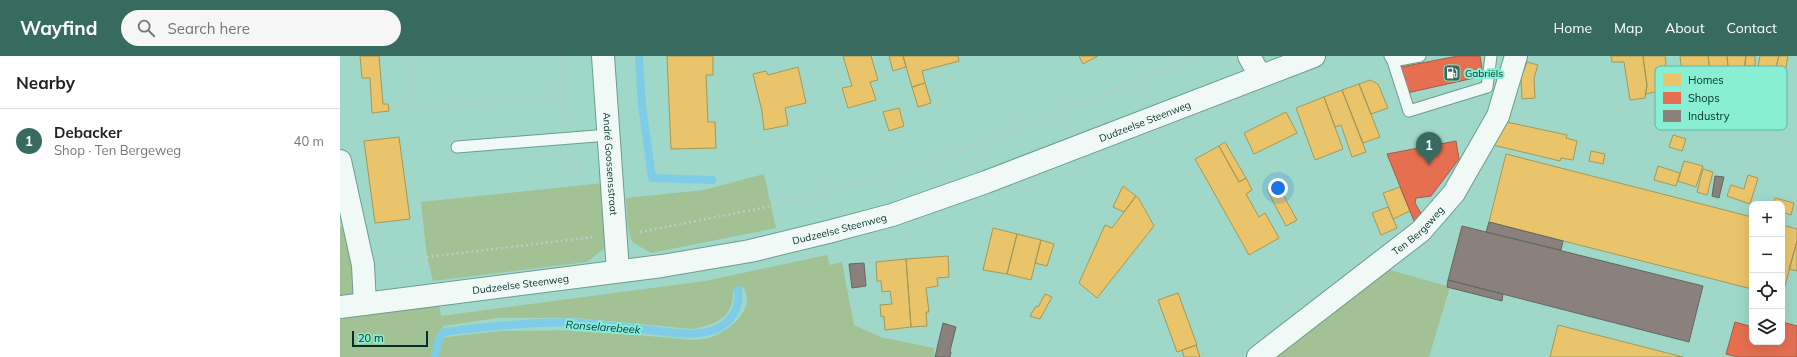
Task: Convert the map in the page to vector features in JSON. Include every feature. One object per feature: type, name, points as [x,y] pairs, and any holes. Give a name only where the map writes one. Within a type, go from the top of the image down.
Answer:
[{"type":"main road","name":"André Goossensstraat","points":[[603,56],[617,234],[618,271]]},
{"type":"main road","points":[[1249,56],[1260,76]]},
{"type":"main road","name":"Dudzeelse Steenweg","points":[[340,307],[662,266],[750,251],[892,215],[986,182],[1314,56]]},
{"type":"main road","name":"Ten Bergeweg","points":[[1258,357],[1421,231],[1454,193],[1498,116],[1516,56]]},
{"type":"main road","points":[[340,161],[363,264],[365,304]]},
{"type":"lane","points":[[1420,56],[1391,59],[1409,111],[1488,87],[1491,56]]},
{"type":"lane","points":[[457,147],[609,135]]},
{"type":"path","points":[[411,56],[415,102],[420,108],[564,96]]},
{"type":"path","points":[[363,264],[654,230],[762,208],[872,180],[973,146],[1200,56]]},
{"type":"green space","points":[[764,174],[776,228],[651,253],[632,242],[628,228],[626,198],[704,190]]},
{"type":"green space","points":[[603,183],[607,246],[587,262],[433,281],[427,257],[421,202]]},
{"type":"green space","points":[[355,226],[365,304],[437,294],[441,316],[705,281],[827,255],[830,265],[842,262],[854,325],[880,337],[934,348],[934,357],[340,357],[340,227]],"holes":[[[744,287],[747,298],[744,312],[729,327],[712,337],[707,338],[693,340],[582,330],[501,331],[447,337],[438,341],[443,332],[443,326],[497,318],[577,318],[691,329],[708,325],[722,318],[727,314],[733,300],[733,290]]]},
{"type":"green space","points":[[1376,266],[1450,287],[1429,357],[1258,357]]},
{"type":"building: Homes","points":[[360,56],[379,56],[383,104],[388,104],[389,111],[372,113],[370,78],[362,78]]},
{"type":"building: Homes","points":[[667,56],[713,56],[713,75],[706,75],[708,122],[715,122],[716,148],[671,149]]},
{"type":"building: Homes","points":[[843,56],[871,56],[878,80],[870,82],[876,100],[848,108],[842,88],[852,86]]},
{"type":"building: Homes","points":[[889,56],[903,56],[906,67],[893,71]]},
{"type":"building: Homes","points":[[903,56],[958,56],[959,61],[922,71],[925,83],[912,87]]},
{"type":"building: Homes","points":[[1079,56],[1098,56],[1083,64]]},
{"type":"building: Homes","points":[[1611,56],[1643,56],[1647,86],[1645,98],[1630,100],[1624,62],[1612,62]]},
{"type":"building: Homes","points":[[1643,56],[1665,56],[1666,64],[1665,66],[1655,66],[1655,92],[1645,94],[1647,86]]},
{"type":"building: Homes","points":[[1680,56],[1708,56],[1709,66],[1681,66]]},
{"type":"building: Homes","points":[[1708,56],[1727,56],[1728,66],[1709,66]]},
{"type":"building: Homes","points":[[1727,56],[1746,56],[1744,66],[1728,66]]},
{"type":"building: Homes","points":[[1746,56],[1755,56],[1755,66],[1745,66]]},
{"type":"building: Homes","points":[[1760,56],[1779,56],[1776,66],[1758,66]]},
{"type":"building: Homes","points":[[1779,56],[1788,56],[1786,66],[1776,66]]},
{"type":"building: Homes","points":[[1527,62],[1538,65],[1534,78],[1535,98],[1522,99],[1521,78]]},
{"type":"building: Homes","points":[[798,67],[806,103],[785,108],[788,125],[764,130],[762,111],[753,74],[766,71],[768,75]]},
{"type":"building: Homes","points":[[1370,80],[1378,84],[1388,108],[1371,114],[1359,84]]},
{"type":"building: Homes","points":[[925,83],[931,103],[918,107],[912,87]]},
{"type":"building: Homes","points":[[1359,84],[1380,137],[1363,143],[1342,90]]},
{"type":"building: Homes","points":[[1342,90],[1366,152],[1352,157],[1341,125],[1335,127],[1324,97]]},
{"type":"building: Homes","points":[[1324,97],[1343,149],[1315,160],[1296,108]]},
{"type":"building: Homes","points":[[899,108],[904,126],[889,131],[883,112]]},
{"type":"building: Homes","points":[[1286,112],[1297,133],[1254,154],[1244,133]]},
{"type":"building: Homes","points":[[1502,121],[1567,135],[1566,138],[1577,141],[1573,160],[1561,158],[1560,161],[1493,145]]},
{"type":"building: Homes","points":[[1673,135],[1686,139],[1682,151],[1669,147]]},
{"type":"building: Homes","points":[[399,137],[410,219],[375,223],[364,141]]},
{"type":"building: Homes","points":[[1225,142],[1246,178],[1239,182],[1219,146]]},
{"type":"building: Homes","points":[[1219,146],[1239,182],[1246,178],[1252,190],[1246,194],[1259,217],[1265,213],[1279,238],[1249,255],[1195,159]]},
{"type":"building: Homes","points":[[1591,151],[1605,154],[1603,164],[1589,161]]},
{"type":"building: Homes","points":[[1506,154],[1749,216],[1749,288],[1489,222]]},
{"type":"building: Homes","points":[[1684,161],[1703,166],[1696,187],[1678,181]]},
{"type":"building: Homes","points":[[1658,166],[1680,173],[1676,186],[1654,180]]},
{"type":"building: Homes","points":[[1703,169],[1713,172],[1707,195],[1697,192]]},
{"type":"building: Homes","points":[[1748,175],[1758,178],[1749,204],[1727,196],[1731,185],[1744,189]]},
{"type":"building: Homes","points":[[1277,184],[1297,220],[1286,226],[1267,190]]},
{"type":"building: Homes","points":[[1123,186],[1136,196],[1124,212],[1113,207]]},
{"type":"building: Homes","points":[[1400,187],[1410,211],[1393,219],[1383,193]]},
{"type":"building: Homes","points":[[1136,196],[1154,226],[1097,298],[1079,283],[1105,225],[1112,228]]},
{"type":"building: Homes","points":[[1775,198],[1794,203],[1791,215],[1785,213],[1785,201],[1774,201]]},
{"type":"building: Homes","points":[[1388,207],[1397,228],[1381,235],[1372,213]]},
{"type":"building: Homes","points":[[1785,226],[1797,229],[1797,241],[1785,286]]},
{"type":"building: Homes","points":[[993,228],[1017,234],[1007,274],[983,270]]},
{"type":"building: Homes","points":[[1017,234],[1041,240],[1031,280],[1007,274]]},
{"type":"building: Homes","points":[[1041,240],[1054,244],[1047,266],[1035,263]]},
{"type":"building: Homes","points":[[1797,241],[1797,271],[1789,269]]},
{"type":"building: Homes","points":[[948,256],[949,277],[937,278],[938,286],[926,288],[929,312],[926,312],[927,326],[911,327],[906,259]]},
{"type":"building: Homes","points":[[906,259],[911,327],[885,330],[884,316],[881,317],[880,305],[892,304],[890,291],[882,292],[881,281],[877,281],[876,262]]},
{"type":"building: Homes","points":[[1178,293],[1197,345],[1177,352],[1158,300]]},
{"type":"building: Homes","points":[[1045,294],[1052,297],[1040,319],[1030,316],[1036,306],[1038,307]]},
{"type":"building: Homes","points":[[1558,325],[1683,357],[1550,357]]},
{"type":"building: Homes","points":[[1196,345],[1200,357],[1184,357],[1182,350]]},
{"type":"building: Shops","points":[[1458,56],[1480,56],[1483,76],[1407,93],[1401,67]]},
{"type":"building: Shops","points":[[1456,141],[1459,159],[1431,196],[1416,198],[1415,203],[1422,215],[1414,221],[1387,154]]},
{"type":"building: Shops","points":[[1735,322],[1749,326],[1749,345],[1785,345],[1785,323],[1797,326],[1797,357],[1738,357],[1726,354]]},
{"type":"building: Industry","points":[[1715,176],[1724,177],[1719,198],[1712,196]]},
{"type":"building: Industry","points":[[1489,222],[1563,241],[1561,250],[1486,232]]},
{"type":"building: Industry","points":[[1462,226],[1703,286],[1689,342],[1448,280]]},
{"type":"building: Industry","points":[[864,263],[866,286],[852,288],[849,264]]},
{"type":"building: Industry","points":[[1448,280],[1503,294],[1502,301],[1447,287]]},
{"type":"building: Industry","points":[[943,323],[956,327],[950,357],[935,357]]},
{"type":"waterway","name":"Ronselarebeek","points":[[639,56],[642,105],[652,178],[712,180]]},
{"type":"waterway","name":"Ronselarebeek","points":[[435,357],[438,342],[443,332],[495,326],[531,323],[583,323],[670,333],[704,333],[724,325],[733,315],[738,304],[738,290]]},
{"type":"place","name":"Gabriëls","points":[[1452,73]]},
{"type":"place","name":"Debacker","points":[[1429,165]]}]
